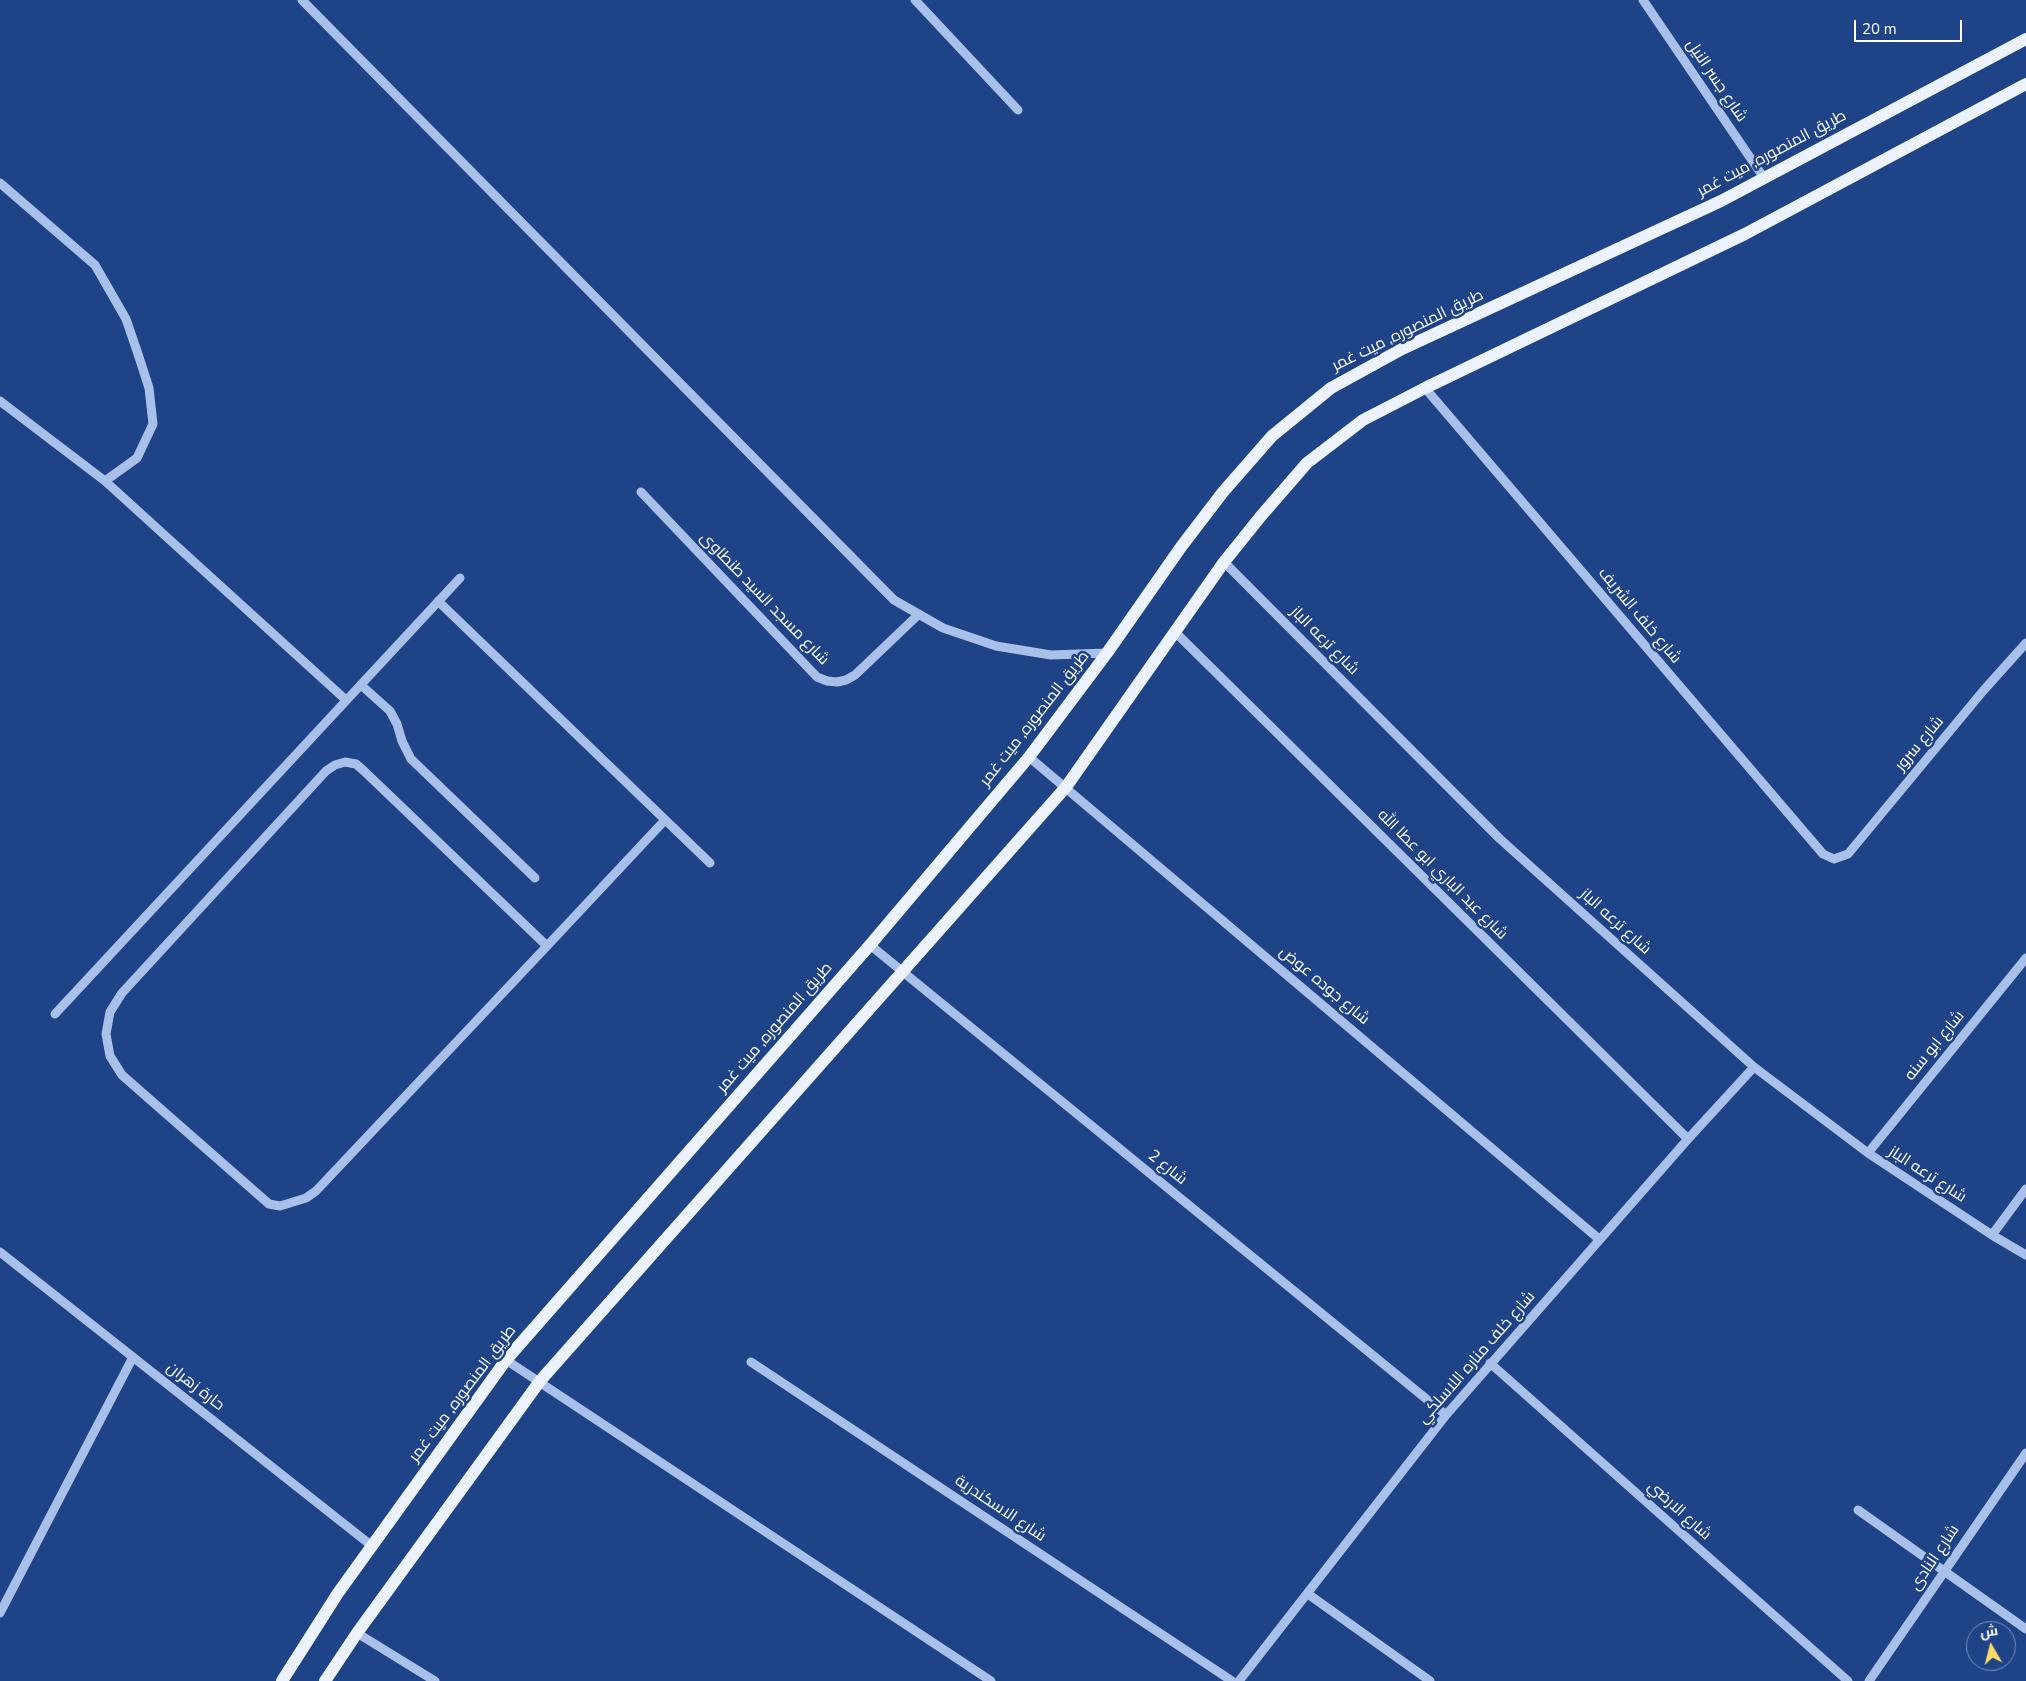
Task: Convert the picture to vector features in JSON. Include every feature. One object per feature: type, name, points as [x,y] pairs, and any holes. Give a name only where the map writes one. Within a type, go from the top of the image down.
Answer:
[{"type":"main road","name":"طريق المنصوره, ميت غمر","points":[[282,1681],[338,1593],[506,1360],[870,945],[1029,757],[1107,654],[1181,547],[1223,492],[1272,436],[1330,388],[1402,349],[1722,201],[2026,38]]},
{"type":"main road","points":[[325,1681],[357,1633],[540,1382],[1066,787],[1224,562],[1307,464],[1363,420],[1425,388],[1745,234],[2026,84]]},
{"type":"street","points":[[302,0],[894,600],[943,628],[996,646],[1051,655],[1107,654]]},
{"type":"street","points":[[915,0],[1018,110]]},
{"type":"street","name":"شارع جسر النيل","points":[[1643,0],[1764,178]]},
{"type":"street","points":[[0,183],[95,265],[126,319],[149,388],[153,424],[137,458],[105,481]]},
{"type":"street","name":"شارع خلف الشريف","points":[[1425,388],[1823,854],[1834,859]]},
{"type":"street","points":[[0,401],[105,481],[346,700]]},
{"type":"street","name":"شارع مسجد السيد طنطاوى","points":[[641,492],[817,677],[837,682],[855,675],[919,614]]},
{"type":"street","name":"شارع ترعه الباز","points":[[1224,562],[1500,839],[1754,1067],[1868,1153],[1992,1235],[2026,1255]]},
{"type":"street","points":[[55,1014],[460,578]]},
{"type":"street","points":[[438,601],[710,863]]},
{"type":"street","name":"شارع عبد الباري ابو عطا الله","points":[[1175,632],[1688,1139]]},
{"type":"street","name":"شارع سرور","points":[[1834,859],[1848,854],[1983,691],[2026,643]]},
{"type":"street","points":[[360,685],[390,711],[397,724],[402,741],[412,759],[535,878]]},
{"type":"street","name":"شارع جوده عوض","points":[[1029,757],[1599,1239]]},
{"type":"street","points":[[547,946],[364,771],[356,764],[345,762],[335,765],[326,771],[122,993],[110,1012],[106,1034],[110,1056],[122,1075],[269,1204],[280,1206],[293,1204],[316,1191],[547,946],[665,820]]},
{"type":"street","name":"شارع 2","points":[[870,945],[1446,1415]]},
{"type":"street","name":"شارع ابو سنه","points":[[1868,1153],[2026,958]]},
{"type":"street","name":"شارع خلف مناره اللاسلكي","points":[[1239,1681],[1446,1415],[1599,1239],[1754,1067]]},
{"type":"street","points":[[1992,1235],[2026,1189]]},
{"type":"street","name":"حارة زهران","points":[[0,1252],[372,1546]]},
{"type":"street","points":[[0,1613],[133,1357]]},
{"type":"street","points":[[506,1360],[991,1681]]},
{"type":"street","name":"شارع الاسكندرية","points":[[751,1362],[1232,1681]]},
{"type":"street","name":"شارع الارضي","points":[[1490,1363],[1848,1681]]},
{"type":"street","name":"شارع النادى","points":[[1869,1681],[2026,1453]]},
{"type":"street","points":[[2018,1465],[2026,1470]]},
{"type":"street","points":[[1858,1510],[2026,1629]]},
{"type":"street","points":[[1308,1594],[1430,1681]]},
{"type":"street","points":[[357,1633],[435,1681]]}]
